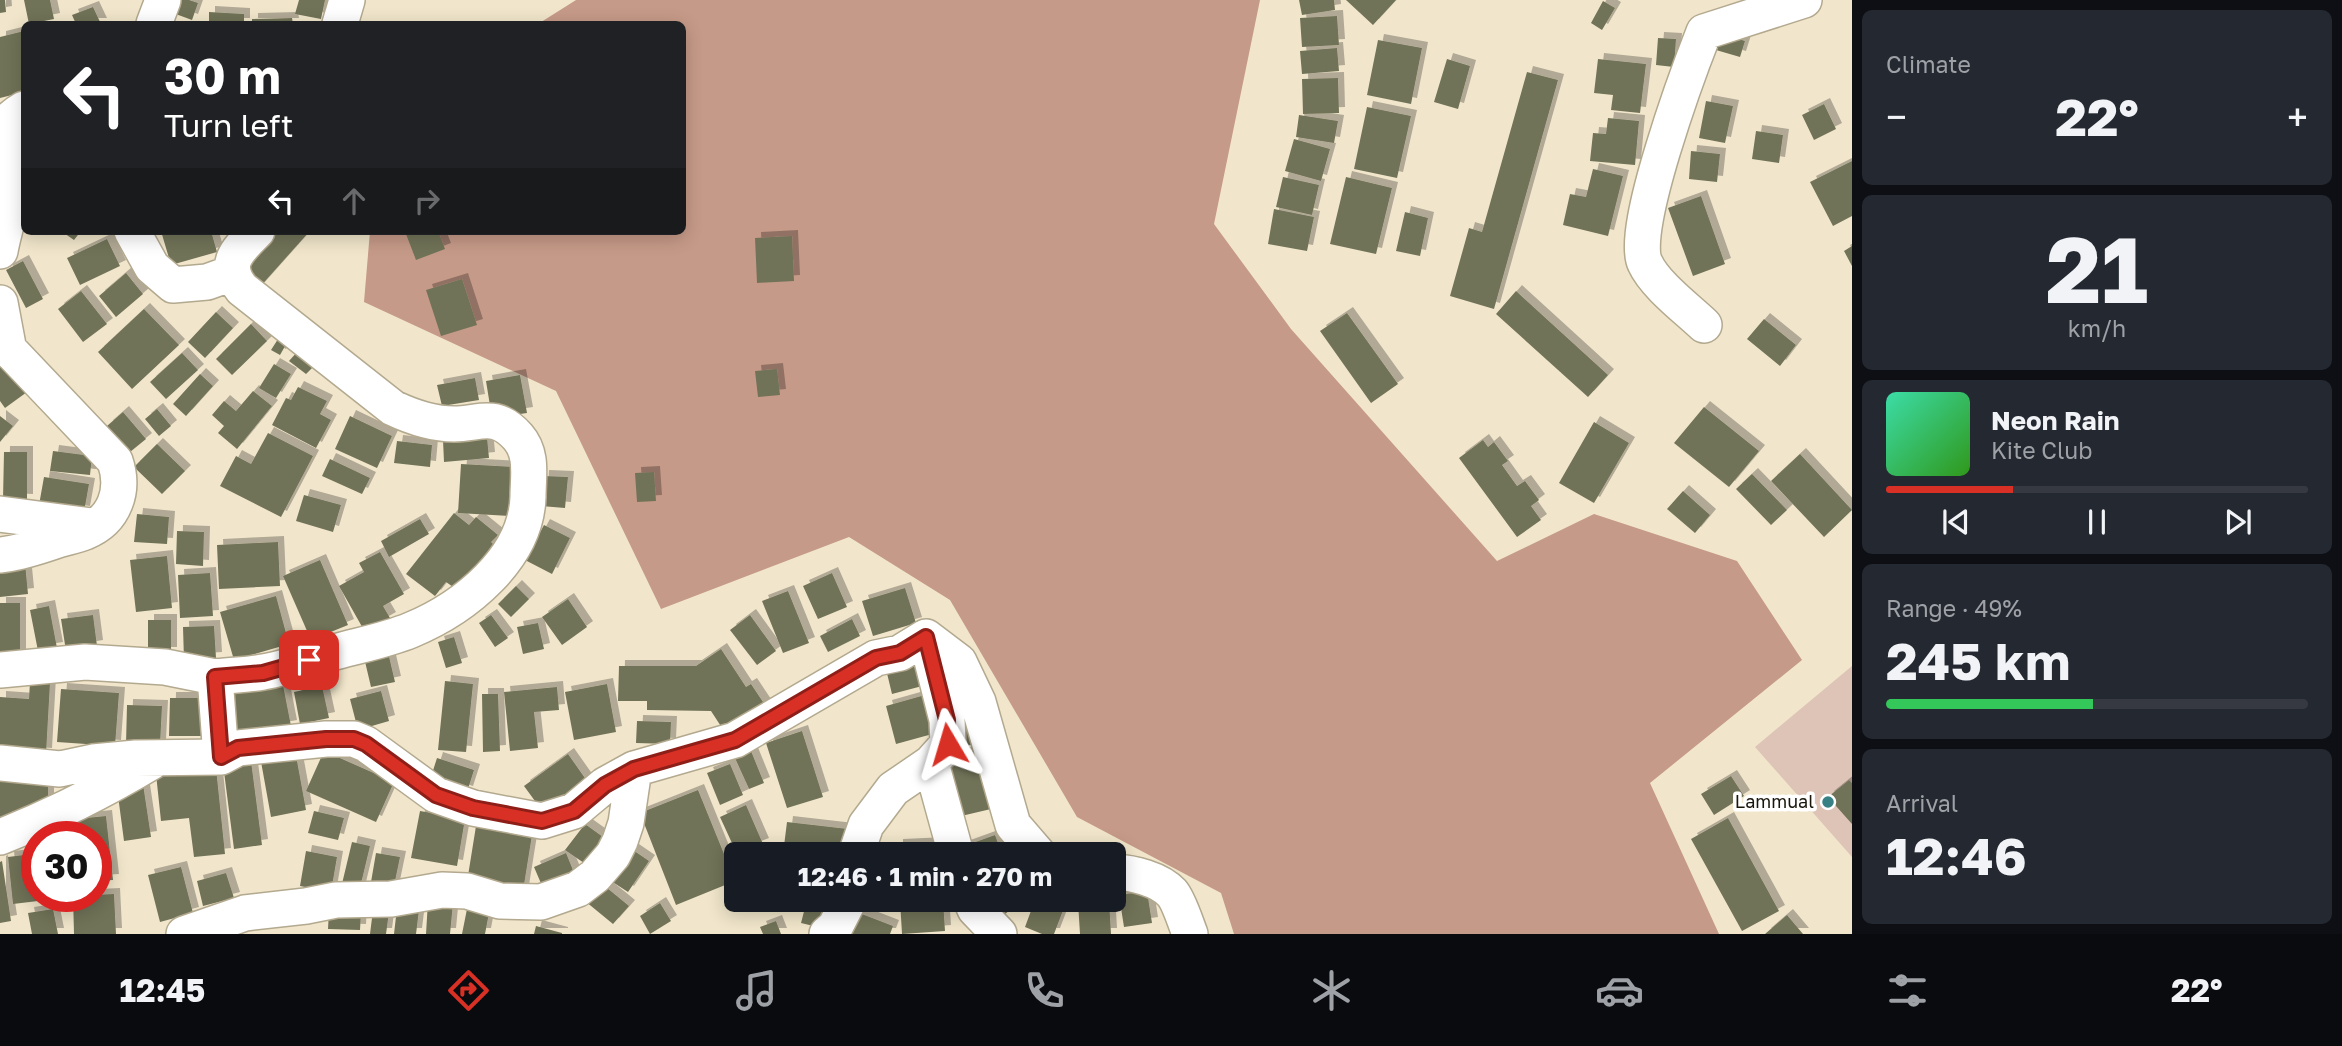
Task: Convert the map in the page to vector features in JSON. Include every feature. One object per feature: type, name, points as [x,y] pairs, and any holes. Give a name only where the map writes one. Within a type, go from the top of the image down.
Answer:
[{"type":"street","points":[[155,21],[163,0]]},
{"type":"street","points":[[1704,325],[1654,278],[1643,261],[1641,239],[1671,121],[1704,32],[1804,0]]},
{"type":"street","points":[[0,251],[9,216],[16,165],[4,144],[5,126],[21,111]]},
{"type":"street","points":[[134,235],[152,267],[173,285],[208,282],[232,273]]},
{"type":"street","points":[[0,670],[85,662],[165,667],[215,677],[263,673],[401,634],[443,613],[488,579],[519,538],[527,510],[529,460],[517,436],[498,423],[485,419],[455,424],[408,415],[393,408],[242,289],[232,273],[232,263],[235,255],[253,235]]},
{"type":"street","points":[[0,303],[4,345],[115,461],[120,473],[116,504],[100,524],[85,533],[19,553],[0,555]]},
{"type":"street","points":[[0,514],[95,527]]},
{"type":"street","points":[[860,842],[866,825],[893,789],[931,763],[948,744],[947,720],[926,637]]},
{"type":"street","points":[[0,762],[60,769],[93,762],[221,757],[238,748],[326,739],[354,739],[366,744],[436,795],[473,808],[542,821],[574,811],[605,785],[634,769],[735,740],[876,658],[900,653],[926,637]]},
{"type":"street","points":[[926,637],[959,662],[978,702],[1013,825],[1028,842]]},
{"type":"street","points":[[215,677],[221,757]]},
{"type":"street","points":[[0,837],[54,816],[159,758]]},
{"type":"street","points":[[931,763],[953,842]]},
{"type":"street","points":[[184,934],[245,913],[336,900],[391,899],[442,890],[467,891],[499,901],[541,902],[578,889],[595,876],[613,855],[620,841],[626,823],[634,769]]},
{"type":"street","points":[[1126,873],[1150,879],[1172,893],[1190,934]]},
{"type":"street","points":[[827,934],[835,927],[843,912]]},
{"type":"street","points":[[978,912],[999,934]]},
{"type":"shaded area","points":[[576,0],[1260,0],[1214,224],[1291,329],[1497,561],[1594,514],[1737,561],[1802,660],[1650,783],[1719,934],[1234,934],[1221,893],[1077,817],[950,600],[849,537],[661,609],[556,391],[364,302],[370,235],[686,235],[686,21],[543,21]]},
{"type":"shaded area","name":"Lammual","points":[[1852,666],[1852,857],[1755,747]]},
{"type":"building","points":[[0,0],[5,0],[6,12],[0,13]]},
{"type":"building","points":[[24,0],[50,0],[54,19],[28,21]]},
{"type":"building","points":[[178,0],[198,3],[192,20],[173,13]]},
{"type":"building","points":[[299,0],[325,0],[321,19],[295,14]]},
{"type":"building","points":[[1299,0],[1334,0],[1335,10],[1302,15]]},
{"type":"building","points":[[1346,0],[1396,0],[1373,25]]},
{"type":"building","points":[[1603,1],[1615,8],[1602,30],[1591,23]]},
{"type":"building","points":[[93,7],[100,21],[75,21],[72,15]]},
{"type":"building","points":[[209,12],[244,14],[244,21],[209,21]]},
{"type":"building","points":[[1337,16],[1339,45],[1302,47],[1300,18]]},
{"type":"building","points":[[292,18],[292,21],[252,21]]},
{"type":"building","points":[[21,32],[21,93],[0,98],[0,37]]},
{"type":"building","points":[[1722,34],[1745,41],[1740,57],[1716,50]]},
{"type":"building","points":[[1658,38],[1676,39],[1674,67],[1656,65]]},
{"type":"building","points":[[1378,40],[1422,48],[1411,104],[1367,95]]},
{"type":"building","points":[[1337,48],[1339,71],[1302,74],[1300,51]]},
{"type":"building","points":[[1447,59],[1470,66],[1458,109],[1434,102]]},
{"type":"building","points":[[1598,59],[1646,64],[1640,113],[1611,110],[1613,95],[1594,93]]},
{"type":"building","points":[[1527,72],[1558,80],[1494,309],[1450,296],[1469,228],[1482,232]]},
{"type":"building","points":[[1338,78],[1339,113],[1303,114],[1302,79]]},
{"type":"building","points":[[1706,101],[1733,106],[1725,143],[1699,138]]},
{"type":"building","points":[[1824,104],[1836,129],[1814,140],[1802,115]]},
{"type":"building","points":[[1367,107],[1411,116],[1397,178],[1354,169]]},
{"type":"building","points":[[1299,115],[1338,121],[1334,143],[1296,137]]},
{"type":"building","points":[[1608,118],[1639,121],[1635,165],[1590,161],[1593,133],[1606,134]]},
{"type":"building","points":[[1756,131],[1783,135],[1779,163],[1752,159]]},
{"type":"building","points":[[1294,139],[1330,149],[1321,181],[1285,171]]},
{"type":"building","points":[[1691,151],[1720,154],[1717,182],[1689,179]]},
{"type":"building","points":[[1852,161],[1852,216],[1833,226],[1810,182]]},
{"type":"building","points":[[1593,169],[1623,176],[1608,236],[1563,225],[1570,194],[1586,197]]},
{"type":"building","points":[[1283,177],[1319,185],[1312,215],[1276,207]]},
{"type":"building","points":[[1346,177],[1392,188],[1376,254],[1330,244]]},
{"type":"building","points":[[1701,196],[1725,264],[1693,276],[1668,208]]},
{"type":"building","points":[[1274,209],[1314,217],[1307,251],[1268,244]]},
{"type":"building","points":[[1405,212],[1428,218],[1420,256],[1396,251]]},
{"type":"building","points":[[162,235],[212,235],[217,252],[171,265]]},
{"type":"building","points":[[262,235],[306,235],[258,289],[233,267]]},
{"type":"building","points":[[406,235],[440,235],[445,249],[416,260]]},
{"type":"building","points":[[792,236],[794,281],[757,283],[755,238]]},
{"type":"building","points":[[107,239],[120,266],[80,285],[67,258]]},
{"type":"building","points":[[1852,246],[1852,266],[1844,251]]},
{"type":"building","points":[[23,261],[43,299],[26,308],[6,270]]},
{"type":"building","points":[[126,273],[143,294],[116,317],[99,296]]},
{"type":"building","points":[[462,279],[477,325],[441,336],[426,290]]},
{"type":"building","points":[[81,291],[107,324],[83,342],[58,309]]},
{"type":"building","points":[[1516,291],[1608,375],[1588,397],[1496,314]]},
{"type":"building","points":[[144,309],[179,345],[132,389],[98,352]]},
{"type":"building","points":[[216,312],[233,328],[205,358],[188,342]]},
{"type":"building","points":[[1347,313],[1398,384],[1371,403],[1320,331]]},
{"type":"building","points":[[1764,319],[1796,345],[1780,366],[1747,339]]},
{"type":"building","points":[[251,324],[267,341],[232,375],[216,359]]},
{"type":"building","points":[[280,336],[288,341],[280,355],[271,350]]},
{"type":"building","points":[[298,351],[315,365],[306,374],[289,361]]},
{"type":"building","points":[[182,353],[198,370],[166,399],[150,382]]},
{"type":"building","points":[[5,362],[27,392],[5,408],[0,401],[0,366]]},
{"type":"building","points":[[274,364],[291,374],[276,398],[259,388]]},
{"type":"building","points":[[777,369],[780,395],[758,397],[755,371]]},
{"type":"building","points":[[200,374],[213,386],[186,416],[173,404]]},
{"type":"building","points":[[520,375],[527,413],[492,418],[486,381]]},
{"type":"building","points":[[475,378],[479,400],[442,406],[437,385]]},
{"type":"building","points":[[298,387],[327,401],[320,414],[331,420],[316,448],[272,425],[286,398],[291,400]]},
{"type":"building","points":[[253,391],[272,406],[237,449],[218,433],[224,426],[212,415],[224,401],[236,411]]},
{"type":"building","points":[[1704,407],[1759,451],[1729,487],[1674,443]]},
{"type":"building","points":[[157,409],[171,426],[159,436],[145,419]]},
{"type":"building","points":[[123,412],[146,439],[130,452],[107,426]]},
{"type":"building","points":[[0,416],[13,426],[0,442]]},
{"type":"building","points":[[350,416],[392,436],[377,468],[335,449]]},
{"type":"building","points":[[1594,422],[1629,443],[1594,503],[1559,483]]},
{"type":"building","points":[[486,427],[489,458],[444,462],[443,440]]},
{"type":"building","points":[[268,433],[313,456],[281,517],[220,486],[236,456],[251,464]]},
{"type":"building","points":[[1483,440],[1488,447],[1494,442],[1508,461],[1502,465],[1517,486],[1525,481],[1539,500],[1531,506],[1541,520],[1517,537],[1459,458]]},
{"type":"building","points":[[397,441],[432,445],[430,467],[394,463]]},
{"type":"building","points":[[157,444],[185,471],[162,494],[134,467]]},
{"type":"building","points":[[53,451],[92,456],[90,475],[50,471]]},
{"type":"building","points":[[4,452],[27,452],[27,500],[3,499]]},
{"type":"building","points":[[1800,454],[1852,510],[1824,537],[1771,481]]},
{"type":"building","points":[[330,459],[370,478],[362,494],[322,476]]},
{"type":"building","points":[[461,464],[514,467],[512,516],[458,513]]},
{"type":"building","points":[[654,472],[656,501],[637,502],[635,473]]},
{"type":"building","points":[[1752,474],[1787,510],[1771,525],[1736,489]]},
{"type":"building","points":[[543,476],[568,477],[565,508],[541,506]]},
{"type":"building","points":[[44,477],[89,484],[84,512],[39,505]]},
{"type":"building","points":[[1683,491],[1710,515],[1695,533],[1667,509]]},
{"type":"building","points":[[304,495],[341,505],[333,532],[296,521]]},
{"type":"building","points":[[454,513],[469,525],[476,517],[498,535],[491,542],[495,546],[459,591],[446,582],[435,596],[406,574]]},
{"type":"building","points":[[137,514],[169,517],[167,544],[134,542]]},
{"type":"building","points":[[420,519],[429,534],[389,557],[381,541]]},
{"type":"building","points":[[544,525],[570,538],[552,574],[525,560]]},
{"type":"building","points":[[177,531],[204,532],[203,566],[176,564]]},
{"type":"building","points":[[278,542],[280,586],[219,589],[217,545]]},
{"type":"building","points":[[380,552],[404,594],[383,606],[390,618],[365,632],[339,586],[364,572],[359,563]]},
{"type":"building","points":[[167,556],[172,608],[136,612],[130,560]]},
{"type":"building","points":[[320,560],[348,625],[311,640],[283,576]]},
{"type":"building","points":[[25,563],[28,594],[0,597],[0,566]]},
{"type":"building","points":[[210,573],[213,616],[180,618],[178,575]]},
{"type":"building","points":[[832,573],[847,607],[818,619],[803,586]]},
{"type":"building","points":[[516,586],[529,599],[511,617],[498,604]]},
{"type":"building","points":[[905,588],[916,623],[873,636],[862,601]]},
{"type":"building","points":[[788,591],[809,643],[783,653],[762,601]]},
{"type":"building","points":[[276,596],[289,644],[234,660],[220,612]]},
{"type":"building","points":[[568,599],[587,627],[562,645],[542,617]]},
{"type":"building","points":[[0,603],[20,603],[20,656],[0,656]]},
{"type":"building","points":[[49,606],[57,648],[38,651],[30,610]]},
{"type":"building","points":[[93,615],[97,646],[66,651],[61,619]]},
{"type":"building","points":[[491,615],[508,638],[495,647],[479,623]]},
{"type":"building","points":[[750,615],[776,651],[757,665],[730,630]]},
{"type":"building","points":[[852,619],[860,636],[828,652],[820,636]]},
{"type":"building","points":[[148,620],[171,620],[171,653],[148,653]]},
{"type":"building","points":[[538,623],[544,649],[523,654],[517,627]]},
{"type":"building","points":[[214,626],[216,658],[184,660],[183,627]]},
{"type":"building","points":[[454,637],[462,663],[446,668],[438,642]]},
{"type":"building","points":[[387,648],[395,682],[371,687],[363,653]]},
{"type":"building","points":[[721,649],[746,687],[751,684],[767,708],[726,734],[711,711],[647,710],[647,701],[618,701],[619,666],[696,666]]},
{"type":"building","points":[[918,653],[926,685],[892,694],[884,661]]},
{"type":"building","points":[[445,681],[473,684],[466,752],[438,750]]},
{"type":"building","points":[[30,682],[50,683],[46,754],[0,751],[0,697],[29,699]]},
{"type":"building","points":[[607,684],[616,732],[574,740],[565,692]]},
{"type":"building","points":[[283,685],[291,726],[234,736],[226,696]]},
{"type":"building","points":[[322,686],[329,718],[300,724],[294,692]]},
{"type":"building","points":[[557,687],[559,710],[534,712],[538,748],[510,751],[504,692]]},
{"type":"building","points":[[61,689],[119,693],[115,746],[57,742]]},
{"type":"building","points":[[381,691],[389,721],[358,730],[350,699]]},
{"type":"building","points":[[482,694],[498,694],[500,751],[483,752]]},
{"type":"building","points":[[925,695],[936,733],[896,744],[886,706]]},
{"type":"building","points":[[170,698],[204,698],[203,736],[169,736]]},
{"type":"building","points":[[127,705],[162,706],[160,745],[126,744]]},
{"type":"building","points":[[967,714],[974,744],[962,747],[954,717]]},
{"type":"building","points":[[637,721],[671,722],[670,744],[636,743]]},
{"type":"building","points":[[802,731],[823,797],[787,808],[766,743]]},
{"type":"building","points":[[295,750],[306,810],[271,817],[260,756]]},
{"type":"building","points":[[976,750],[991,809],[957,817],[942,759]]},
{"type":"building","points":[[324,751],[394,782],[376,822],[306,791]]},
{"type":"building","points":[[751,751],[764,783],[749,789],[735,758]]},
{"type":"building","points":[[568,754],[587,781],[543,812],[524,786]]},
{"type":"building","points":[[437,758],[474,770],[467,792],[430,780]]},
{"type":"building","points":[[251,761],[262,845],[234,849],[223,764]]},
{"type":"building","points":[[730,764],[743,795],[720,805],[707,773]]},
{"type":"building","points":[[216,768],[225,854],[194,857],[189,818],[161,821],[156,774]]},
{"type":"building","points":[[1731,776],[1744,796],[1714,815],[1701,794]]},
{"type":"building","points":[[1849,780],[1852,783],[1852,824],[1828,797]]},
{"type":"building","points":[[0,782],[48,782],[48,811],[12,811],[12,826],[0,826]]},
{"type":"building","points":[[143,784],[151,837],[124,841],[117,788]]},
{"type":"building","points":[[698,790],[724,854],[724,885],[676,905],[640,813]]},
{"type":"building","points":[[746,805],[762,842],[731,842],[720,817]]},
{"type":"building","points":[[314,811],[344,818],[338,840],[308,833]]},
{"type":"building","points":[[420,811],[465,819],[457,866],[411,858]]},
{"type":"building","points":[[106,816],[107,821],[67,821]]},
{"type":"building","points":[[1728,818],[1779,911],[1742,931],[1691,839]]},
{"type":"building","points":[[787,822],[848,829],[846,842],[784,842]]},
{"type":"building","points":[[585,824],[603,837],[584,863],[565,850]]},
{"type":"building","points":[[476,826],[532,835],[523,891],[467,882]]},
{"type":"building","points":[[995,835],[998,842],[976,842]]},
{"type":"building","points":[[352,842],[370,846],[359,892],[341,888]]},
{"type":"building","points":[[630,848],[649,861],[628,892],[608,879]]},
{"type":"building","points":[[306,851],[337,857],[331,892],[300,886]]},
{"type":"building","points":[[376,853],[400,857],[394,886],[371,882]]},
{"type":"building","points":[[566,853],[575,875],[543,888],[534,867]]},
{"type":"building","points":[[21,855],[21,903],[13,904],[8,857]]},
{"type":"building","points":[[2,861],[11,921],[0,923],[0,862]]},
{"type":"building","points":[[181,867],[193,913],[160,922],[148,875]]},
{"type":"building","points":[[226,873],[234,898],[203,906],[197,881]]},
{"type":"building","points":[[601,883],[629,906],[613,924],[585,901]]},
{"type":"building","points":[[1147,891],[1152,923],[1124,927],[1122,912],[1126,912],[1126,894]]},
{"type":"building","points":[[112,894],[116,934],[74,934],[73,912],[112,912]]},
{"type":"building","points":[[398,899],[420,902],[416,934],[394,934]]},
{"type":"building","points":[[428,901],[453,903],[450,934],[426,934]]},
{"type":"building","points":[[660,903],[671,921],[650,934],[640,916]]},
{"type":"building","points":[[467,909],[489,913],[485,934],[462,934]]},
{"type":"building","points":[[329,910],[361,912],[360,930],[328,929]]},
{"type":"building","points":[[373,910],[389,912],[386,934],[370,934]]},
{"type":"building","points":[[54,912],[58,934],[32,934],[28,913]]},
{"type":"building","points":[[804,912],[830,912],[826,929],[801,923]]},
{"type":"building","points":[[854,912],[893,926],[890,934],[846,934]]},
{"type":"building","points":[[901,912],[944,912],[945,931],[902,934]]},
{"type":"building","points":[[993,912],[1008,912],[998,920]]},
{"type":"building","points":[[1031,912],[1062,912],[1054,934],[1042,934],[1025,927]]},
{"type":"building","points":[[1079,912],[1110,912],[1111,934],[1080,934]]},
{"type":"building","points":[[1787,915],[1803,934],[1765,934]]},
{"type":"building","points":[[776,921],[781,934],[763,934],[760,927]]},
{"type":"building","points":[[536,926],[562,933],[562,934],[534,934]]},
{"type":"place","name":"Lammual","points":[[1828,802]]},
{"type":"route","points":[[309,660],[263,673],[215,677],[221,757],[238,748],[326,739],[354,739],[366,744],[436,795],[454,803],[542,821],[574,811],[605,785],[634,769],[735,740],[876,658],[900,653],[926,637],[947,720],[948,744]]}]
